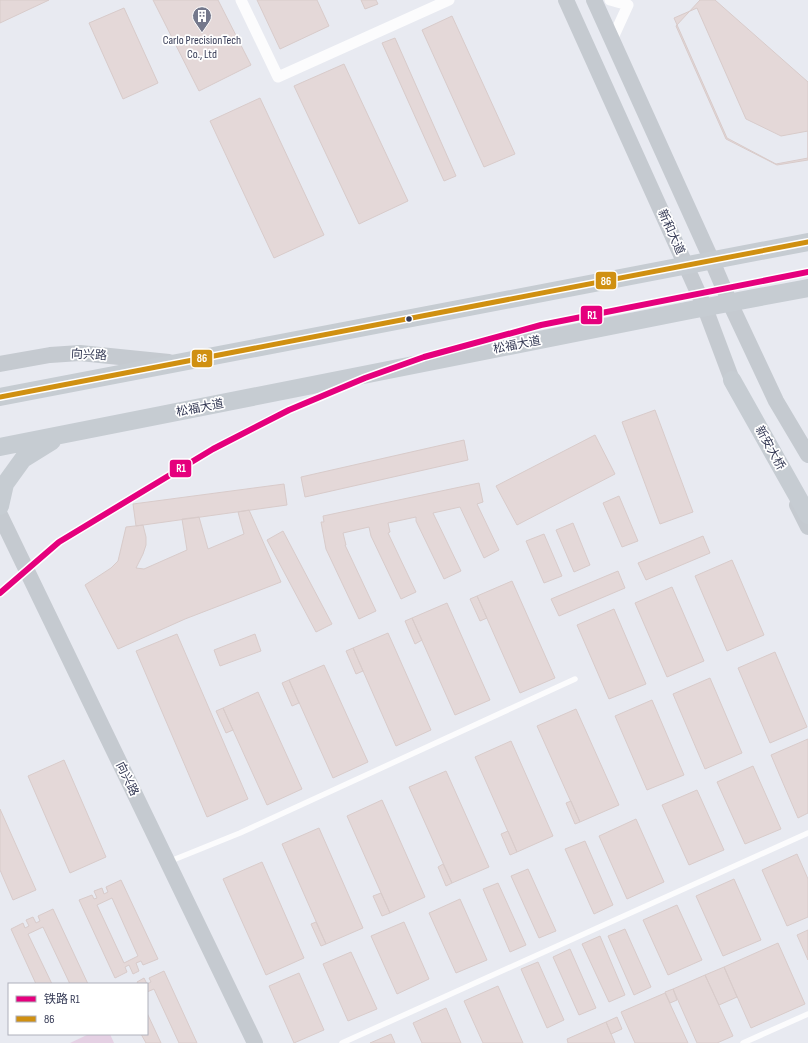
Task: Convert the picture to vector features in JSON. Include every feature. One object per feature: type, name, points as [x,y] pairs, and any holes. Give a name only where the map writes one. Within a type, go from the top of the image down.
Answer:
[{"type":"main road","name":"新和大道","points":[[566,0],[705,308],[732,380],[808,527]]},
{"type":"main road","name":"新和大道","points":[[594,0],[730,303],[776,401],[808,455]]},
{"type":"main road","points":[[0,397],[808,242]]},
{"type":"main road","name":"松福大道","points":[[0,448],[808,288]]},
{"type":"main road","name":"向兴路","points":[[0,364],[50,354],[80,353],[179,363]]},
{"type":"main road","name":"新安大桥","points":[[732,380],[808,515]]},
{"type":"main road","name":"新安大桥","points":[[776,401],[808,466]]},
{"type":"main road","name":"松福大道","points":[[0,506],[5,484],[23,459],[62,435]]},
{"type":"main road","name":"向兴路","points":[[0,515],[255,1043]]},
{"type":"street","points":[[241,0],[278,76],[449,0]]},
{"type":"street","points":[[610,0],[631,3],[612,40]]},
{"type":"lane","points":[[168,862],[240,833],[575,679]]},
{"type":"lane","points":[[342,1043],[808,833]]},
{"type":"lane","points":[[743,1043],[808,1014]]},
{"type":"shaded area","points":[[87,1035],[110,1035],[114,1043],[70,1043]]},
{"type":"building","points":[[0,0],[49,0],[0,23]]},
{"type":"building","name":"Carlo PrecisionTech Co., Ltd","points":[[153,0],[218,0],[251,65],[199,91]]},
{"type":"building","points":[[257,0],[317,0],[329,26],[280,49]]},
{"type":"building","points":[[361,0],[376,0],[378,4],[365,9]]},
{"type":"building","points":[[700,0],[715,0],[808,82],[808,160],[777,165],[726,139],[676,26]]},
{"type":"building","points":[[124,8],[158,83],[123,99],[89,23]]},
{"type":"building","points":[[697,8],[746,119],[781,136],[808,131],[808,158],[776,164],[727,138],[674,18]]},
{"type":"building","points":[[452,16],[515,154],[484,167],[422,30]]},
{"type":"building","points":[[395,38],[456,176],[444,181],[382,43]]},
{"type":"building","points":[[344,64],[408,201],[359,224],[294,86]]},
{"type":"building","points":[[260,98],[324,235],[274,258],[210,121]]},
{"type":"building","points":[[655,410],[693,512],[660,524],[622,422]]},
{"type":"building","points":[[595,435],[615,474],[517,525],[496,486]]},
{"type":"building","points":[[464,440],[468,460],[305,497],[301,477]]},
{"type":"building","points":[[479,483],[483,502],[477,504],[499,550],[484,558],[460,507],[433,513],[461,571],[444,579],[416,521],[416,517],[388,523],[390,532],[388,533],[416,592],[401,599],[371,536],[369,527],[343,533],[345,545],[376,611],[359,619],[326,549],[321,522],[324,522],[323,516]]},
{"type":"building","points":[[284,484],[287,505],[136,526],[133,504]]},
{"type":"building","points":[[619,496],[638,541],[622,547],[603,503]]},
{"type":"building","points":[[249,510],[281,582],[185,619],[118,649],[85,585],[111,568],[118,561],[126,527],[143,525],[146,545],[136,568],[144,569],[187,550],[182,519],[199,517],[208,549],[244,534],[238,512]]},
{"type":"building","points":[[573,523],[590,565],[574,572],[556,530]]},
{"type":"building","points":[[283,531],[332,624],[316,632],[267,540]]},
{"type":"building","points":[[544,534],[562,576],[544,583],[526,541]]},
{"type":"building","points":[[703,536],[710,553],[646,580],[638,563]]},
{"type":"building","points":[[732,560],[764,635],[727,651],[695,576]]},
{"type":"building","points":[[618,571],[625,588],[559,616],[551,599]]},
{"type":"building","points":[[512,581],[555,678],[520,693],[477,596]]},
{"type":"building","points":[[672,587],[704,661],[667,677],[635,603]]},
{"type":"building","points":[[477,596],[487,618],[480,621],[470,599]]},
{"type":"building","points":[[447,603],[490,700],[455,715],[412,618]]},
{"type":"building","points":[[614,609],[646,684],[609,699],[577,625]]},
{"type":"building","points":[[412,618],[422,640],[415,644],[405,621]]},
{"type":"building","points":[[388,633],[431,730],[396,746],[353,648]]},
{"type":"building","points":[[177,634],[248,799],[207,817],[136,651]]},
{"type":"building","points":[[255,634],[261,651],[220,666],[214,650]]},
{"type":"building","points":[[353,648],[363,671],[356,674],[346,651]]},
{"type":"building","points":[[775,652],[807,727],[770,743],[738,668]]},
{"type":"building","points":[[324,665],[368,762],[333,778],[289,680]]},
{"type":"building","points":[[710,678],[742,753],[705,769],[673,694]]},
{"type":"building","points":[[289,680],[299,703],[292,706],[282,683]]},
{"type":"building","points":[[258,692],[302,789],[267,805],[223,708]]},
{"type":"building","points":[[652,700],[684,775],[647,790],[615,716]]},
{"type":"building","points":[[223,708],[233,730],[226,733],[216,711]]},
{"type":"building","points":[[576,709],[619,805],[580,822],[537,726]]},
{"type":"building","points":[[808,739],[808,813],[798,818],[771,755]]},
{"type":"building","points":[[511,741],[553,836],[517,852],[475,757]]},
{"type":"building","points":[[64,760],[106,857],[70,873],[28,776]]},
{"type":"building","points":[[753,766],[781,829],[745,844],[717,782]]},
{"type":"building","points":[[446,771],[489,867],[452,883],[409,787]]},
{"type":"building","points":[[697,790],[724,850],[689,865],[662,805]]},
{"type":"building","points":[[382,800],[425,897],[390,913],[347,816]]},
{"type":"building","points":[[571,801],[580,822],[575,824],[566,803]]},
{"type":"building","points":[[0,809],[36,890],[13,900],[0,870]]},
{"type":"building","points":[[636,819],[664,882],[627,899],[599,836]]},
{"type":"building","points":[[319,828],[363,928],[326,944],[282,844]]},
{"type":"building","points":[[508,831],[517,852],[510,855],[501,834]]},
{"type":"building","points":[[585,841],[613,905],[594,914],[565,849]]},
{"type":"building","points":[[797,854],[808,879],[808,917],[787,926],[762,870]]},
{"type":"building","points":[[262,862],[304,958],[266,975],[223,879]]},
{"type":"building","points":[[443,864],[452,883],[446,886],[438,867]]},
{"type":"building","points":[[528,869],[556,931],[539,938],[511,876]]},
{"type":"building","points":[[734,879],[761,940],[723,956],[696,896]]},
{"type":"building","points":[[121,880],[158,959],[143,965],[141,961],[136,963],[139,971],[133,974],[129,965],[125,967],[127,972],[115,978],[79,900],[92,895],[94,899],[97,898],[94,891],[102,888],[104,894],[108,892],[106,887]],"holes":[[[112,898],[138,956],[124,963],[97,905]]]},
{"type":"building","points":[[498,883],[526,945],[510,952],[483,889]]},
{"type":"building","points":[[381,893],[390,913],[382,916],[373,896]]},
{"type":"building","points":[[460,899],[487,960],[456,973],[429,913]]},
{"type":"building","points":[[677,905],[702,960],[668,975],[643,920]]},
{"type":"building","points":[[53,909],[88,983],[70,983],[43,927],[28,934],[52,983],[36,983],[11,929],[23,923],[25,928],[29,926],[26,920],[33,917],[36,923],[40,921],[38,916]]},
{"type":"building","points":[[316,922],[326,944],[321,946],[311,924]]},
{"type":"building","points":[[404,922],[429,979],[397,994],[371,936]]},
{"type":"building","points":[[625,929],[651,987],[634,995],[608,936]]},
{"type":"building","points":[[808,930],[808,960],[797,935]]},
{"type":"building","points":[[600,936],[625,995],[609,1002],[582,944]]},
{"type":"building","points":[[778,943],[805,1004],[751,1028],[724,967]]},
{"type":"building","points":[[570,949],[596,1008],[579,1015],[553,957]]},
{"type":"building","points":[[351,952],[377,1009],[348,1021],[323,964]]},
{"type":"building","points":[[538,962],[564,1020],[547,1028],[521,969]]},
{"type":"building","points":[[724,967],[737,997],[719,1005],[705,975]]},
{"type":"building","points":[[164,971],[197,1043],[179,1043],[154,989],[148,992],[148,984],[151,982],[149,978]]},
{"type":"building","points":[[299,973],[324,1030],[294,1043],[269,986]]},
{"type":"building","points":[[705,975],[733,1036],[717,1043],[697,1043],[673,989]]},
{"type":"building","points":[[144,978],[146,983],[138,983]]},
{"type":"building","points":[[498,986],[523,1043],[483,1043],[464,1001]]},
{"type":"building","points":[[673,989],[677,1000],[670,1003],[665,992]]},
{"type":"building","points":[[665,993],[688,1043],[635,1043],[621,1012]]},
{"type":"building","points":[[446,1008],[461,1043],[422,1043],[413,1023]]},
{"type":"building","points":[[148,1015],[161,1043],[146,1043],[142,1035],[148,1035]]},
{"type":"building","points":[[617,1017],[622,1029],[611,1034],[606,1022]]},
{"type":"building","points":[[606,1022],[615,1043],[568,1043],[567,1039]]},
{"type":"building","points":[[391,1034],[395,1043],[370,1043]]},
{"type":"rail line","name":"R1","points":[[0,593],[59,542],[213,449],[289,410],[365,378],[424,357],[541,325],[808,272]]},
{"type":"transit line","name":"86","points":[[0,397],[808,242]]},
{"type":"place","name":"Carlo PrecisionTech Co., Ltd","points":[[202,33]]}]
